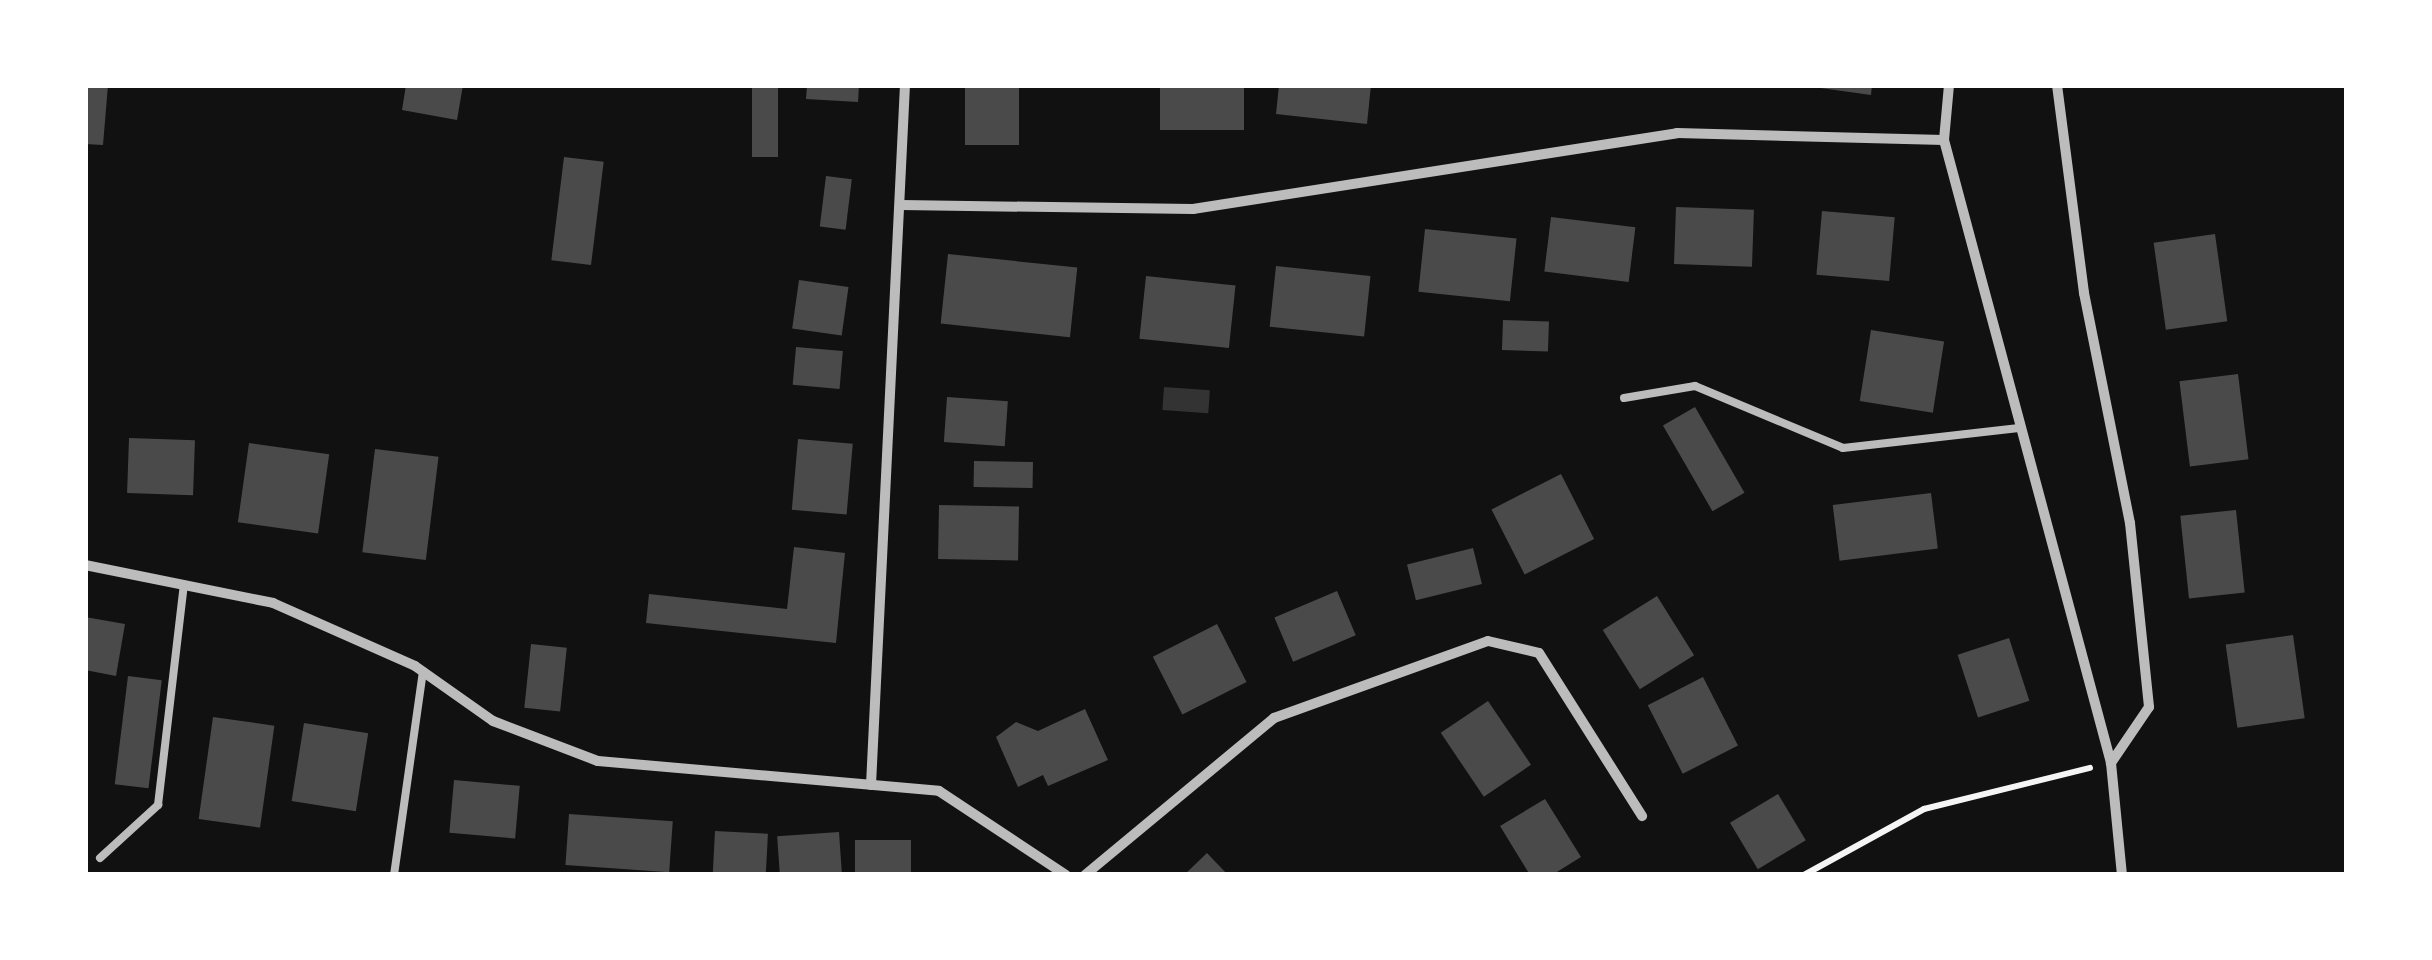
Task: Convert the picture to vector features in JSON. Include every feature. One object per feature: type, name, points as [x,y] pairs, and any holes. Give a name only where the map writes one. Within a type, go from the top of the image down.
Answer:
[{"type":"street","points":[[871,785],[906,85]]},
{"type":"street","points":[[1950,85],[1944,140],[1976,237],[2019,428],[2111,763],[2122,875]]},
{"type":"street","points":[[2057,85],[2084,293],[2130,523],[2148,707],[2111,763]]},
{"type":"street","points":[[900,205],[1193,209],[1678,133],[1944,140]]},
{"type":"street","points":[[85,565],[273,603],[423,671],[493,722],[598,760],[939,791],[1066,875]]},
{"type":"street","points":[[1084,875],[1274,718],[1488,641],[1539,653],[1642,816]]},
{"type":"lane","points":[[1624,398],[1696,386],[1843,448],[2019,428]]},
{"type":"lane","points":[[100,858],[158,805],[184,585]]},
{"type":"lane","points":[[394,875],[423,671]]},
{"type":"path","points":[[1804,875],[1924,809],[2111,763]]},
{"type":"shaded area","points":[[1164,387],[1210,390],[1208,413],[1162,410]]},
{"type":"building","points":[[85,85],[108,85],[103,145],[85,144]]},
{"type":"building","points":[[406,85],[463,85],[457,120],[402,110]]},
{"type":"building","points":[[752,85],[778,85],[778,157],[752,157]]},
{"type":"building","points":[[807,85],[859,85],[858,102],[806,99]]},
{"type":"building","points":[[965,85],[1019,85],[1019,145],[965,145]]},
{"type":"building","points":[[1160,85],[1244,85],[1244,130],[1160,130]]},
{"type":"building","points":[[1279,85],[1371,85],[1367,124],[1276,114]]},
{"type":"building","points":[[1799,85],[1872,85],[1871,95]]},
{"type":"building","points":[[564,157],[604,162],[591,265],[551,260]]},
{"type":"building","points":[[826,176],[852,179],[846,230],[820,227]]},
{"type":"building","points":[[1676,207],[1754,210],[1752,267],[1674,264]]},
{"type":"building","points":[[1822,211],[1895,217],[1889,281],[1816,275]]},
{"type":"building","points":[[1551,217],[1635,227],[1629,282],[1544,272]]},
{"type":"building","points":[[1425,229],[1516,239],[1510,301],[1418,292]]},
{"type":"building","points":[[2215,234],[2227,321],[2166,330],[2154,243]]},
{"type":"building","points":[[948,254],[1077,268],[1070,337],[941,324]]},
{"type":"building","points":[[1276,266],[1370,276],[1364,337],[1270,327]]},
{"type":"building","points":[[1146,276],[1236,285],[1229,348],[1139,339]]},
{"type":"building","points":[[799,280],[849,287],[842,335],[792,329]]},
{"type":"building","points":[[1503,320],[1549,322],[1548,352],[1502,350]]},
{"type":"building","points":[[1871,330],[1944,342],[1933,413],[1860,401]]},
{"type":"building","points":[[796,347],[843,351],[840,389],[793,385]]},
{"type":"building","points":[[2238,374],[2248,459],[2190,467],[2179,381]]},
{"type":"building","points":[[947,397],[1008,401],[1005,446],[944,442]]},
{"type":"building","points":[[1695,407],[1744,493],[1712,511],[1663,426]]},
{"type":"building","points":[[129,438],[195,440],[193,495],[127,493]]},
{"type":"building","points":[[798,439],[853,444],[847,515],[792,510]]},
{"type":"building","points":[[249,443],[329,454],[318,533],[238,522]]},
{"type":"building","points":[[375,449],[439,457],[426,560],[362,552]]},
{"type":"building","points":[[974,461],[1033,462],[1033,488],[974,487]]},
{"type":"building","points":[[1561,474],[1594,539],[1525,574],[1492,509]]},
{"type":"building","points":[[1931,493],[1938,549],[1840,561],[1833,505]]},
{"type":"building","points":[[939,505],[1019,506],[1018,560],[938,559]]},
{"type":"building","points":[[2236,510],[2245,593],[2189,598],[2180,516]]},
{"type":"building","points":[[794,547],[845,553],[836,643],[646,623],[649,594],[787,609]]},
{"type":"building","points":[[1473,548],[1482,584],[1416,600],[1407,564]]},
{"type":"building","points":[[1337,591],[1356,635],[1293,662],[1274,618]]},
{"type":"building","points":[[1657,596],[1694,655],[1640,689],[1603,630]]},
{"type":"building","points":[[85,617],[125,624],[116,676],[85,670]]},
{"type":"building","points":[[1217,624],[1247,682],[1182,715],[1153,657]]},
{"type":"building","points":[[2293,635],[2305,718],[2237,728],[2226,644]]},
{"type":"building","points":[[2009,638],[2029,701],[1978,717],[1958,655]]},
{"type":"building","points":[[531,644],[567,648],[560,711],[524,708]]},
{"type":"building","points":[[128,676],[162,680],[148,788],[115,784]]},
{"type":"building","points":[[1703,677],[1738,746],[1683,774],[1648,705]]},
{"type":"building","points":[[1488,701],[1531,765],[1484,797],[1441,733]]},
{"type":"building","points":[[1085,709],[1108,760],[1048,786],[1043,775],[1018,787],[996,737],[1016,722],[1038,731]]},
{"type":"building","points":[[213,717],[274,726],[260,828],[199,819]]},
{"type":"building","points":[[304,723],[368,733],[356,811],[292,801]]},
{"type":"building","points":[[454,780],[520,786],[515,839],[449,833]]},
{"type":"building","points":[[1778,794],[1806,840],[1758,869],[1730,823]]},
{"type":"building","points":[[1545,799],[1581,857],[1552,875],[1530,875],[1500,826]]},
{"type":"building","points":[[569,814],[673,821],[669,872],[565,865]]},
{"type":"building","points":[[715,831],[768,834],[766,875],[713,875]]},
{"type":"building","points":[[839,832],[842,875],[780,875],[777,836]]},
{"type":"building","points":[[855,840],[911,840],[911,875],[855,875]]},
{"type":"building","points":[[1207,853],[1228,875],[1184,875]]}]
